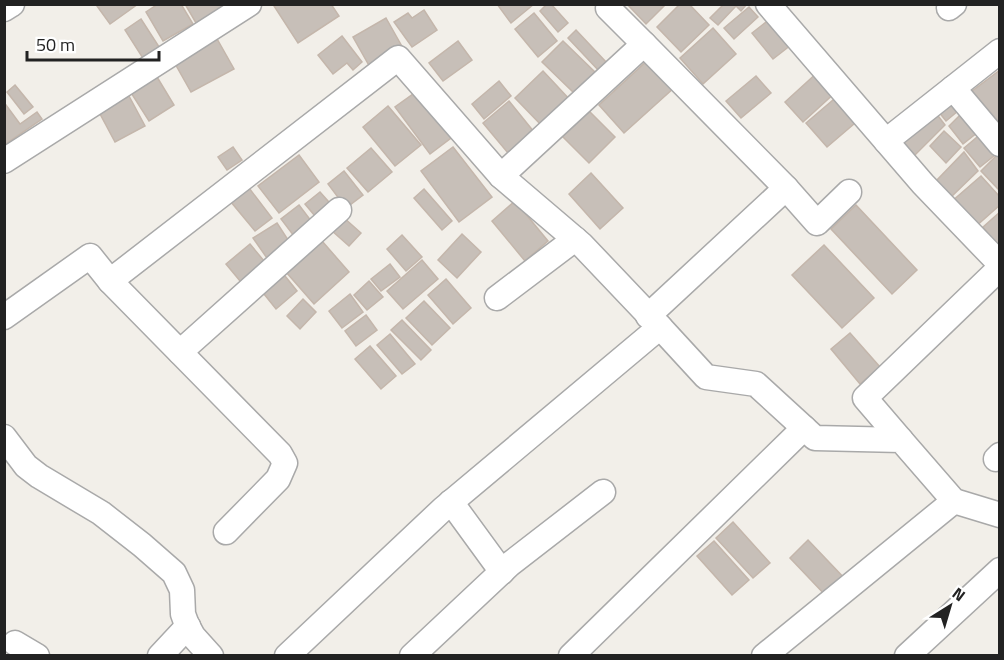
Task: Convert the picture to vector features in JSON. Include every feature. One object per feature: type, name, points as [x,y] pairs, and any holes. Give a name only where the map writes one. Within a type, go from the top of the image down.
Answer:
[{"type":"street","points":[[4,9],[12,4]]},
{"type":"street","points":[[4,161],[249,4]]},
{"type":"street","points":[[768,4],[923,184],[999,266],[865,398],[954,501],[999,515]]},
{"type":"street","points":[[608,8],[786,188],[817,224],[849,192]]},
{"type":"street","points":[[501,176],[644,44]]},
{"type":"street","points":[[886,141],[999,51]]},
{"type":"street","points":[[110,281],[398,58],[501,176],[575,239],[706,377],[756,384],[815,438],[901,440]]},
{"type":"street","points":[[952,88],[999,144]]},
{"type":"street","points":[[287,656],[451,502],[654,322],[786,188]]},
{"type":"street","points":[[180,352],[339,210]]},
{"type":"street","points":[[497,298],[575,239]]},
{"type":"street","points":[[4,317],[90,256],[110,281],[279,454],[285,463],[278,479],[226,532]]},
{"type":"street","points":[[572,656],[804,428]]},
{"type":"street","points":[[4,437],[26,466],[101,513],[174,573],[182,590],[183,614],[188,626],[211,656]]},
{"type":"street","points":[[412,656],[502,572],[603,492]]},
{"type":"street","points":[[764,656],[954,501]]},
{"type":"street","points":[[451,502],[502,572]]},
{"type":"street","points":[[907,656],[999,570]]},
{"type":"street","points":[[160,656],[188,626]]},
{"type":"street","points":[[15,643],[37,656]]},
{"type":"building","points":[[99,4],[138,4],[110,24],[97,6]]},
{"type":"building","points":[[158,4],[181,4],[193,24],[163,41],[146,12]]},
{"type":"building","points":[[185,4],[224,4],[225,6],[196,23]]},
{"type":"building","points":[[277,4],[331,4],[339,16],[298,43],[274,6]]},
{"type":"building","points":[[497,4],[534,4],[511,23]]},
{"type":"building","points":[[547,4],[551,4],[568,23],[558,32],[540,11]]},
{"type":"building","points":[[627,4],[666,4],[646,24]]},
{"type":"building","points":[[680,4],[689,4],[709,25],[681,52],[657,27]]},
{"type":"building","points":[[724,4],[747,4],[741,11],[736,6],[718,25],[710,18]]},
{"type":"building","points":[[749,7],[758,17],[734,39],[724,28]]},
{"type":"building","points":[[424,10],[437,30],[412,47],[394,22],[408,13],[412,18]]},
{"type":"building","points":[[534,13],[557,41],[538,57],[515,29]]},
{"type":"building","points":[[386,18],[404,50],[371,69],[353,37]]},
{"type":"building","points":[[141,19],[163,53],[146,63],[125,30]]},
{"type":"building","points":[[770,19],[791,45],[773,59],[752,33]]},
{"type":"building","points":[[713,28],[736,54],[703,84],[680,58]]},
{"type":"building","points":[[576,30],[607,63],[599,71],[568,38]]},
{"type":"building","points":[[342,36],[362,62],[353,70],[347,63],[333,74],[318,55]]},
{"type":"building","points":[[216,37],[234,69],[191,92],[173,60]]},
{"type":"building","points":[[458,41],[472,60],[443,81],[429,63]]},
{"type":"building","points":[[563,41],[596,73],[575,94],[542,62]]},
{"type":"building","points":[[650,58],[675,87],[624,133],[599,105]]},
{"type":"building","points":[[1000,70],[1000,124],[972,91]]},
{"type":"building","points":[[543,71],[572,102],[544,128],[515,98]]},
{"type":"building","points":[[819,71],[837,91],[803,122],[785,102]]},
{"type":"building","points":[[154,72],[174,105],[149,121],[128,88]]},
{"type":"building","points":[[756,76],[771,93],[741,118],[726,101]]},
{"type":"building","points":[[499,81],[511,96],[484,119],[472,104]]},
{"type":"building","points":[[15,85],[33,107],[24,114],[7,92]]},
{"type":"building","points":[[420,89],[455,135],[430,154],[395,107]]},
{"type":"building","points":[[951,92],[964,106],[946,121],[934,106]]},
{"type":"building","points":[[840,94],[861,118],[827,147],[806,123]]},
{"type":"building","points":[[129,96],[145,126],[115,142],[99,112]]},
{"type":"building","points":[[509,101],[534,132],[508,153],[483,123]]},
{"type":"building","points":[[6,105],[20,124],[37,112],[42,119],[4,145],[4,106]]},
{"type":"building","points":[[388,106],[421,145],[395,166],[363,127]]},
{"type":"building","points":[[586,108],[615,137],[589,163],[560,134]]},
{"type":"building","points":[[932,108],[945,125],[911,159],[894,139]]},
{"type":"building","points":[[966,109],[982,129],[963,144],[949,126]]},
{"type":"building","points":[[944,131],[961,147],[946,163],[930,146]]},
{"type":"building","points":[[983,132],[999,152],[980,167],[964,148]]},
{"type":"building","points":[[233,147],[242,160],[227,170],[218,157]]},
{"type":"building","points":[[453,147],[492,197],[459,222],[421,171]]},
{"type":"building","points":[[371,148],[392,172],[368,192],[347,168]]},
{"type":"building","points":[[964,152],[978,171],[948,200],[934,183]]},
{"type":"building","points":[[1000,152],[1000,191],[981,171]]},
{"type":"building","points":[[299,155],[319,182],[279,213],[258,186]]},
{"type":"building","points":[[344,171],[363,195],[346,208],[328,184]]},
{"type":"building","points":[[591,173],[623,208],[600,229],[569,194]]},
{"type":"building","points":[[981,176],[1000,197],[1000,205],[974,228],[951,202]]},
{"type":"building","points":[[249,188],[272,218],[255,231],[231,202]]},
{"type":"building","points":[[424,189],[452,221],[442,230],[414,198]]},
{"type":"building","points":[[320,192],[336,210],[320,222],[305,204]]},
{"type":"building","points":[[515,201],[548,241],[525,261],[492,221]]},
{"type":"building","points":[[299,205],[315,226],[297,240],[281,219]]},
{"type":"building","points":[[856,205],[917,270],[892,294],[831,229]]},
{"type":"building","points":[[1000,212],[1000,247],[999,248],[983,227]]},
{"type":"building","points":[[343,217],[361,233],[349,246],[331,230]]},
{"type":"building","points":[[277,223],[292,246],[269,261],[253,238]]},
{"type":"building","points":[[462,234],[481,252],[457,278],[438,260]]},
{"type":"building","points":[[402,235],[422,257],[406,271],[387,249]]},
{"type":"building","points":[[322,241],[349,272],[314,304],[286,272]]},
{"type":"building","points":[[250,244],[269,267],[245,287],[226,264]]},
{"type":"building","points":[[824,245],[874,298],[842,328],[792,275]]},
{"type":"building","points":[[422,260],[438,279],[403,309],[387,291]]},
{"type":"building","points":[[390,264],[400,277],[381,291],[371,279]]},
{"type":"building","points":[[281,271],[297,291],[276,309],[260,289]]},
{"type":"building","points":[[446,279],[471,308],[453,324],[428,295]]},
{"type":"building","points":[[369,281],[383,297],[367,310],[354,295]]},
{"type":"building","points":[[350,294],[363,312],[342,328],[329,311]]},
{"type":"building","points":[[303,299],[316,312],[300,329],[287,316]]},
{"type":"building","points":[[424,301],[450,328],[432,345],[406,318]]},
{"type":"building","points":[[366,315],[377,330],[356,346],[345,331]]},
{"type":"building","points":[[402,320],[431,350],[421,360],[391,330]]},
{"type":"building","points":[[850,333],[880,367],[860,384],[831,349]]},
{"type":"building","points":[[390,334],[415,364],[402,374],[377,345]]},
{"type":"building","points":[[370,346],[396,376],[381,389],[355,359]]},
{"type":"building","points":[[733,522],[770,563],[753,578],[716,538]]},
{"type":"building","points":[[808,540],[847,581],[828,598],[790,558]]},
{"type":"building","points":[[714,541],[749,580],[732,595],[697,556]]}]
